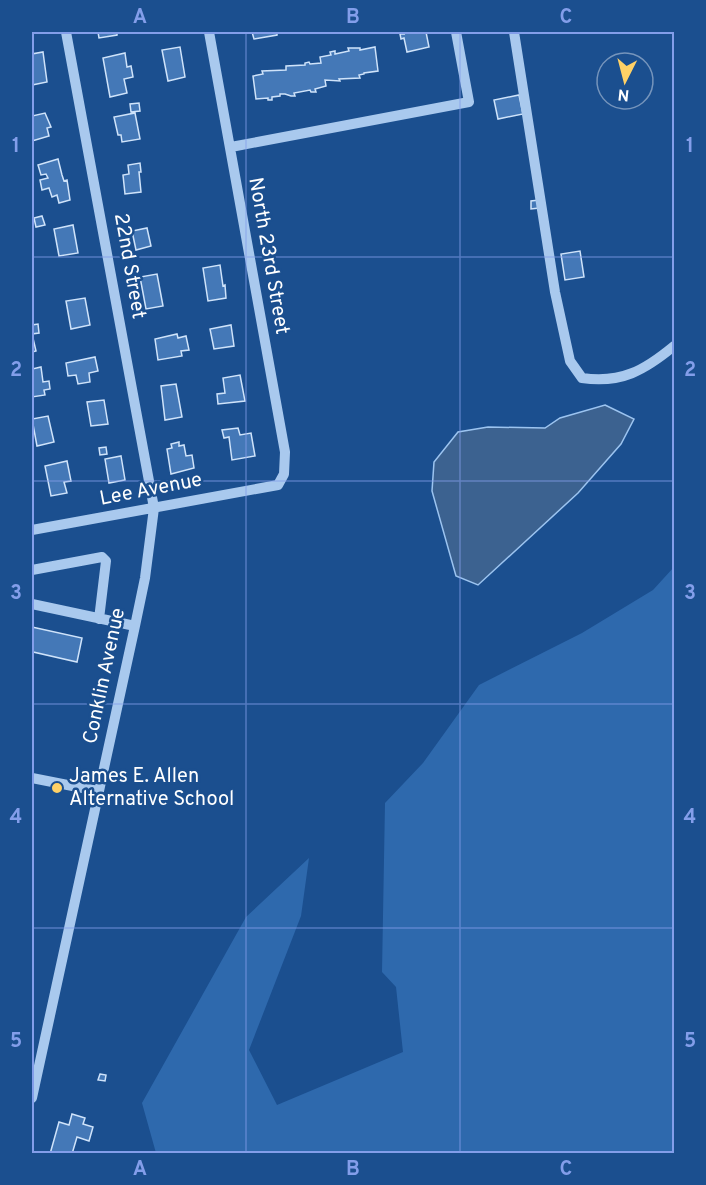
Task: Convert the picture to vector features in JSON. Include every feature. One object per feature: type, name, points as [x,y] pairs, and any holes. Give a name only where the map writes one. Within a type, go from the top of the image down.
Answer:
[{"type":"street","name":"22nd Street","points":[[66,32],[154,508]]},
{"type":"street","name":"North 23rd Street","points":[[209,32],[285,452],[284,474],[278,485]]},
{"type":"street","points":[[231,147],[469,102],[456,32]]},
{"type":"street","points":[[514,32],[555,292],[570,361],[582,378],[609,380],[650,366],[675,346]]},
{"type":"street","name":"Lee Avenue","points":[[32,530],[278,485]]},
{"type":"street","name":"Conklin Avenue","points":[[32,1098],[145,578],[154,508]]},
{"type":"street","points":[[32,570],[102,557],[106,561],[99,619]]},
{"type":"street","points":[[32,604],[135,626]]},
{"type":"street","points":[[32,778],[98,791]]},
{"type":"shaded area","points":[[605,405],[634,419],[621,444],[578,493],[478,585],[456,576],[432,491],[434,462],[458,432],[488,427],[545,428],[560,418]]},
{"type":"shaded area","points":[[674,567],[674,1153],[156,1153],[142,1103],[246,917],[309,858],[301,916],[249,1050],[277,1105],[403,1052],[396,987],[382,972],[385,803],[423,763],[479,685],[582,633],[653,590]]},
{"type":"building","points":[[98,32],[117,32],[117,35],[99,38]]},
{"type":"building","points":[[252,32],[277,32],[277,35],[254,39]]},
{"type":"building","points":[[403,32],[426,32],[429,47],[407,52],[404,38],[401,39],[400,34],[404,34]]},
{"type":"building","points":[[180,47],[185,77],[168,81],[162,50]]},
{"type":"building","points":[[375,47],[378,71],[364,73],[359,75],[360,78],[339,79],[340,81],[325,80],[326,86],[315,89],[316,92],[310,90],[294,93],[295,96],[280,94],[280,96],[272,97],[272,100],[256,99],[253,76],[263,74],[262,71],[286,70],[286,66],[305,65],[309,62],[310,64],[321,63],[320,57],[331,55],[330,52],[335,51],[335,54],[349,51],[348,48],[360,48],[360,50]]},
{"type":"building","points":[[43,52],[47,82],[32,85],[32,54]]},
{"type":"building","points":[[125,53],[127,67],[131,66],[133,77],[124,79],[127,93],[110,97],[103,58]]},
{"type":"building","points":[[519,95],[523,114],[498,119],[494,100]]},
{"type":"building","points":[[139,103],[140,111],[131,112],[130,104]]},
{"type":"building","points":[[45,113],[51,127],[47,128],[49,136],[32,141],[32,116]]},
{"type":"building","points":[[135,113],[140,139],[122,142],[114,117]]},
{"type":"building","points":[[58,159],[64,181],[67,180],[70,200],[59,203],[57,195],[52,197],[49,188],[42,190],[40,180],[48,178],[46,174],[41,175],[38,165]]},
{"type":"building","points":[[140,163],[141,192],[125,194],[123,175],[129,174],[128,165]]},
{"type":"building","points":[[539,200],[539,208],[531,209],[531,201]]},
{"type":"building","points":[[42,216],[45,225],[36,227],[34,218]]},
{"type":"building","points":[[73,225],[78,253],[59,256],[54,229]]},
{"type":"building","points":[[147,228],[151,246],[136,250],[132,231]]},
{"type":"building","points":[[580,251],[584,277],[565,280],[561,254]]},
{"type":"building","points":[[220,265],[226,298],[208,301],[203,268]]},
{"type":"building","points":[[157,274],[163,306],[146,309],[140,277]]},
{"type":"building","points":[[85,298],[90,325],[71,329],[66,301]]},
{"type":"building","points":[[38,324],[39,333],[32,334],[32,325]]},
{"type":"building","points":[[231,325],[234,346],[214,349],[210,329]]},
{"type":"building","points":[[32,334],[36,351],[32,352]]},
{"type":"building","points":[[177,334],[178,338],[186,336],[189,350],[181,351],[182,356],[158,360],[155,339]]},
{"type":"building","points":[[95,357],[98,371],[89,373],[90,382],[78,384],[76,375],[68,376],[66,363]]},
{"type":"building","points":[[41,367],[43,382],[49,381],[50,389],[44,390],[45,395],[32,397],[32,369]]},
{"type":"building","points":[[240,375],[245,401],[218,404],[217,394],[225,393],[223,378]]},
{"type":"building","points":[[176,384],[182,417],[165,420],[161,386]]},
{"type":"building","points":[[104,400],[108,424],[91,426],[87,402]]},
{"type":"building","points":[[48,416],[54,442],[37,446],[32,419]]},
{"type":"building","points":[[238,428],[240,435],[251,433],[255,456],[232,460],[229,437],[224,438],[222,430]]},
{"type":"building","points":[[179,442],[179,446],[184,445],[186,456],[192,455],[194,468],[171,474],[167,449],[172,448],[171,444]]},
{"type":"building","points":[[106,447],[107,454],[100,455],[99,448]]},
{"type":"building","points":[[121,456],[125,480],[109,483],[105,459]]},
{"type":"building","points":[[67,461],[71,481],[64,482],[67,493],[51,496],[45,466]]},
{"type":"building","points":[[32,627],[82,638],[77,662],[33,652],[32,658]]},
{"type":"building","points":[[100,1074],[106,1075],[105,1081],[98,1080]]},
{"type":"building","points":[[72,1114],[85,1118],[83,1124],[93,1127],[89,1141],[77,1137],[72,1154],[50,1154],[59,1122],[69,1125]]},
{"type":"place","name":"James E. Allen Alternative School","points":[[57,788]]}]
